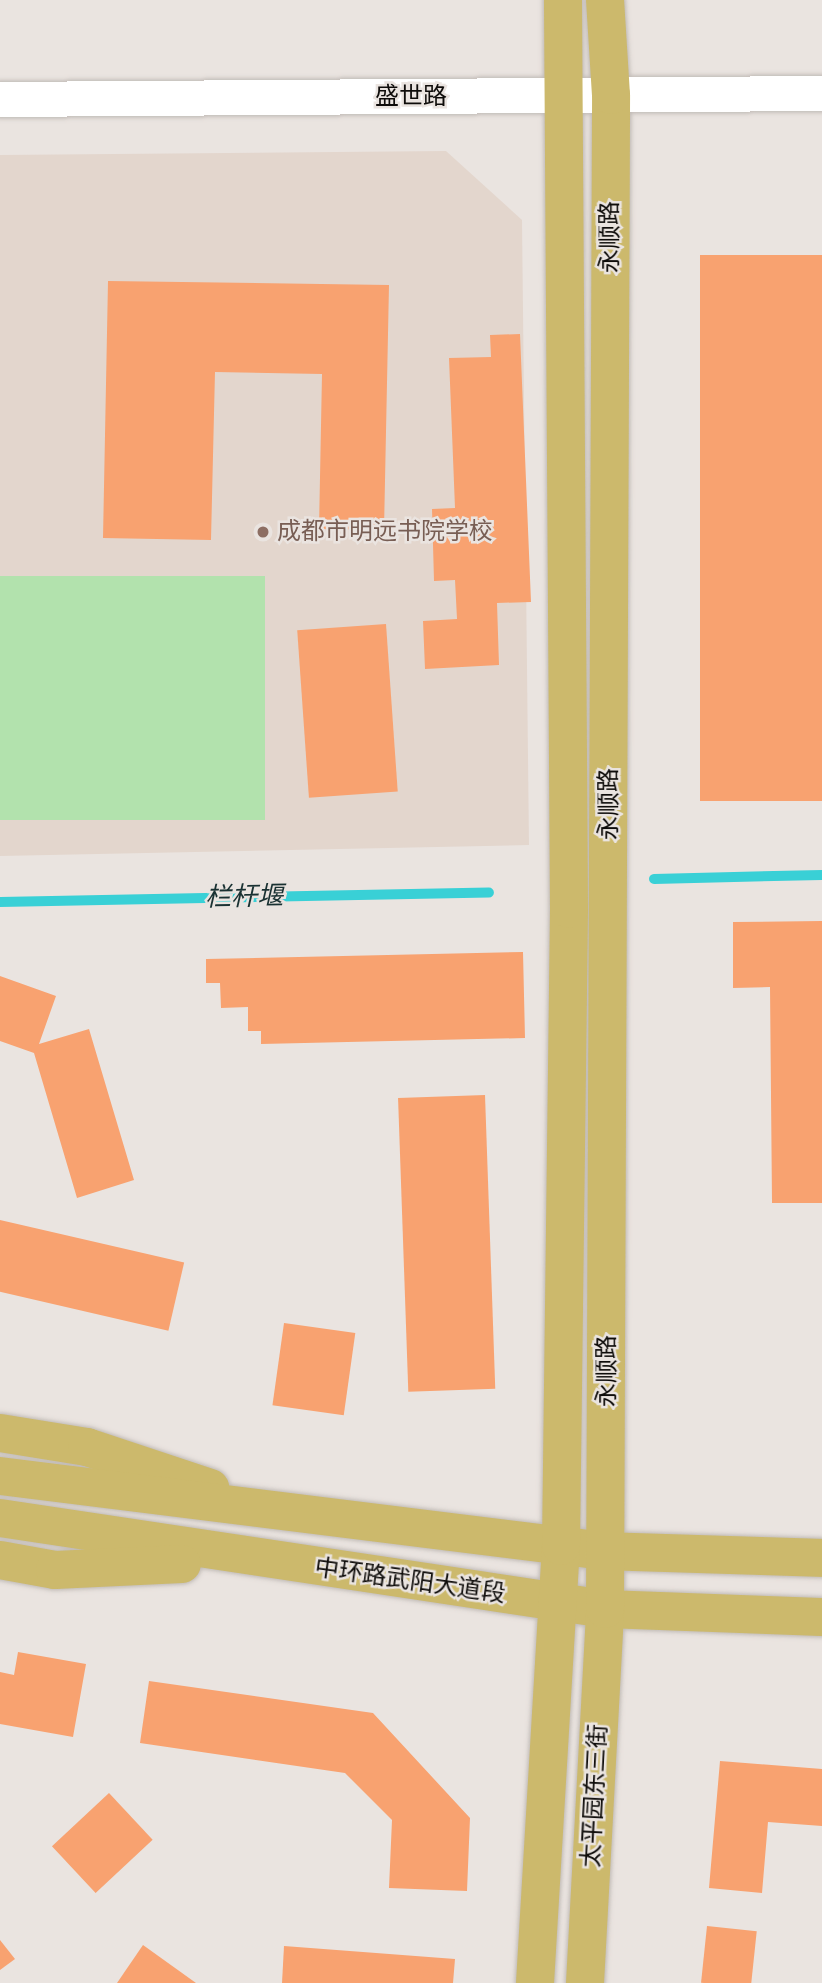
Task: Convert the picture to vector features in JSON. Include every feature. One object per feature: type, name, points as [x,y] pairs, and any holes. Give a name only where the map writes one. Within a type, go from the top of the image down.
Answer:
[{"type":"main road","points":[[535,1983],[561,1546],[569,909],[562,0]]},
{"type":"main road","name":"永顺路","points":[[605,0],[611,95],[605,1609]]},
{"type":"main road","points":[[0,1433],[87,1447],[289,1514]]},
{"type":"main road","name":"中环路武阳大道段","points":[[0,1476],[83,1489],[605,1551],[822,1558]]},
{"type":"main road","name":"中环路武阳大道段","points":[[0,1518],[605,1609],[822,1617]]},
{"type":"main road","points":[[0,1560],[55,1570],[267,1560]]},
{"type":"main road","name":"太平园东三街","points":[[584,1983],[605,1609]]},
{"type":"street","name":"盛世路","points":[[0,99],[822,93]]},
{"type":"shaded area","name":"成都市明远书院学校","points":[[446,151],[522,220],[529,845],[0,856],[0,155]]},
{"type":"green space","points":[[0,576],[265,576],[265,820],[0,820]]},
{"type":"building","points":[[700,255],[822,255],[822,801],[700,801]]},
{"type":"building","points":[[108,281],[389,285],[384,530],[319,529],[322,374],[215,372],[211,540],[103,538]]},
{"type":"building","points":[[520,334],[531,602],[497,603],[499,665],[425,669],[423,621],[457,619],[455,580],[434,581],[432,509],[455,508],[449,358],[491,357],[490,335]]},
{"type":"building","points":[[386,624],[398,792],[309,798],[297,630]]},
{"type":"building","points":[[822,921],[822,1203],[772,1203],[770,987],[733,988],[733,922]]},
{"type":"building","points":[[523,952],[525,1038],[261,1044],[261,1031],[248,1031],[248,1007],[221,1008],[220,983],[206,983],[206,959]]},
{"type":"building","points":[[0,976],[56,996],[39,1044],[89,1029],[134,1180],[77,1198],[34,1053],[0,1041]]},
{"type":"building","points":[[485,1095],[495,1389],[408,1392],[398,1098]]},
{"type":"building","points":[[0,1220],[184,1263],[168,1331],[0,1292]]},
{"type":"building","points":[[284,1323],[355,1333],[344,1415],[272,1405]]},
{"type":"building","points":[[18,1652],[86,1664],[73,1737],[0,1724],[0,1672],[14,1675]]},
{"type":"building","points":[[149,1681],[373,1713],[470,1818],[467,1891],[389,1888],[392,1820],[345,1773],[140,1743]]},
{"type":"building","points":[[720,1761],[822,1769],[822,1826],[768,1822],[762,1893],[709,1888]]},
{"type":"building","points":[[109,1793],[153,1840],[96,1893],[52,1846]]},
{"type":"building","points":[[707,1926],[757,1931],[751,1983],[701,1983]]},
{"type":"building","points":[[0,1940],[15,1959],[0,1970]]},
{"type":"building","points":[[143,1945],[196,1983],[117,1983]]},
{"type":"building","points":[[284,1946],[455,1959],[453,1983],[282,1983]]},
{"type":"waterway","name":"栏杆堰","points":[[654,879],[822,875]]},
{"type":"waterway","name":"栏杆堰","points":[[0,902],[489,893]]},
{"type":"place","name":"成都市明远书院学校","points":[[263,532]]}]
